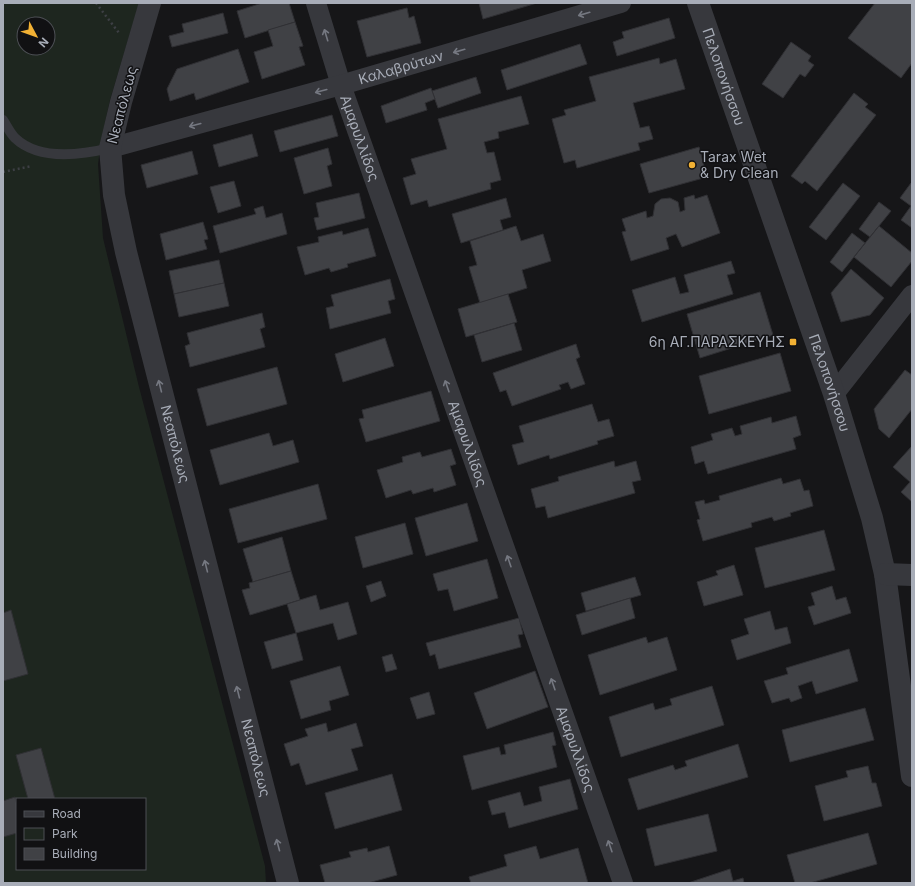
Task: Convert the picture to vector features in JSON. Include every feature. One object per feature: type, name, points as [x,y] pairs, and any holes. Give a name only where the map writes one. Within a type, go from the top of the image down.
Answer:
[{"type":"street","name":"Νεαπόλεως","points":[[150,3],[110,148],[114,195],[126,252],[288,883]]},
{"type":"street","name":"Αμαρυλλίδος","points":[[316,3],[341,85],[623,883]]},
{"type":"street","name":"Καλαβρύτων","points":[[110,148],[341,85],[621,3]]},
{"type":"street","name":"Πελοπονήσσου","points":[[698,3],[834,394],[872,518],[885,574],[912,776]]},
{"type":"street","points":[[834,394],[912,295]]},
{"type":"street","points":[[885,574],[912,575]]},
{"type":"lane","points":[[3,120],[18,140],[43,151],[76,154],[110,148]]},
{"type":"path","points":[[96,3],[136,53]]},
{"type":"green space","points":[[3,3],[139,3],[110,100],[102,136],[98,164],[103,238],[139,387],[265,866],[266,883],[3,883]]},
{"type":"building","points":[[262,3],[289,3],[295,22],[245,38],[237,11]]},
{"type":"building","points":[[479,3],[537,3],[483,19]]},
{"type":"building","points":[[875,3],[912,3],[912,63],[901,78],[848,38]]},
{"type":"building","points":[[407,8],[409,18],[414,16],[421,43],[367,57],[357,21]]},
{"type":"building","points":[[223,13],[228,33],[172,47],[169,36],[184,32],[182,24]]},
{"type":"building","points":[[669,18],[675,38],[617,56],[613,42],[624,38],[622,32]]},
{"type":"building","points":[[295,22],[303,46],[299,47],[305,65],[262,79],[254,52],[273,46],[268,30]]},
{"type":"building","points":[[791,42],[811,56],[808,61],[814,65],[805,77],[800,74],[783,98],[762,84]]},
{"type":"building","points":[[580,44],[587,64],[507,90],[501,70]]},
{"type":"building","points":[[238,49],[249,82],[196,100],[194,93],[170,101],[167,89],[177,69]]},
{"type":"building","points":[[659,58],[660,64],[676,59],[685,89],[633,103],[640,128],[649,126],[653,139],[638,143],[640,150],[577,168],[575,160],[564,163],[552,119],[566,115],[564,110],[596,101],[589,77]]},
{"type":"building","points":[[476,77],[481,93],[438,108],[432,91]]},
{"type":"building","points":[[431,88],[435,99],[425,103],[427,110],[386,123],[381,106]]},
{"type":"building","points":[[854,93],[868,104],[865,107],[876,115],[817,191],[805,181],[802,184],[791,176]]},
{"type":"building","points":[[521,96],[529,124],[498,132],[499,138],[484,142],[487,153],[494,152],[501,180],[490,183],[491,189],[429,207],[427,200],[411,205],[403,178],[416,174],[411,159],[447,149],[438,119]]},
{"type":"building","points":[[332,115],[338,136],[280,152],[274,131]]},
{"type":"building","points":[[252,134],[258,156],[219,167],[213,145]]},
{"type":"building","points":[[699,147],[707,177],[649,193],[640,164]]},
{"type":"building","points":[[328,148],[332,164],[327,166],[332,186],[304,194],[294,158]]},
{"type":"building","points":[[192,151],[198,174],[147,188],[141,165]]},
{"type":"building","points":[[234,181],[241,206],[218,213],[210,187]]},
{"type":"building","points":[[843,183],[860,196],[826,240],[809,227]]},
{"type":"building","points":[[911,183],[912,228],[901,220],[911,206],[900,198]]},
{"type":"building","points":[[359,193],[365,218],[317,230],[314,218],[319,217],[316,203]]},
{"type":"building","points":[[694,195],[695,199],[707,195],[720,233],[682,247],[676,234],[666,238],[669,249],[631,261],[622,232],[626,231],[622,219],[646,211],[647,218],[653,216],[655,204],[661,199],[670,198],[678,202],[680,212],[685,210],[684,198]]},
{"type":"building","points":[[506,198],[511,217],[500,220],[503,230],[461,243],[452,214]]},
{"type":"building","points":[[879,202],[891,211],[870,237],[859,229]]},
{"type":"building","points":[[263,206],[266,218],[282,213],[287,234],[220,253],[213,226],[256,214],[254,209]]},
{"type":"building","points":[[203,222],[208,239],[204,240],[207,249],[166,260],[160,234]]},
{"type":"building","points":[[516,226],[521,241],[543,234],[551,261],[522,270],[527,288],[480,303],[469,267],[477,265],[470,241]]},
{"type":"building","points":[[879,226],[912,253],[912,261],[891,287],[854,257]]},
{"type":"building","points":[[368,228],[376,256],[347,264],[348,267],[331,272],[329,268],[305,275],[297,247],[319,242],[318,237],[342,231],[343,235]]},
{"type":"building","points":[[852,233],[865,243],[842,272],[830,262]]},
{"type":"building","points":[[219,260],[224,283],[174,294],[169,271]]},
{"type":"building","points":[[731,261],[735,273],[727,275],[733,294],[642,322],[632,290],[675,277],[680,294],[689,292],[684,275]]},
{"type":"building","points":[[851,269],[884,298],[870,315],[841,322],[831,293]]},
{"type":"building","points":[[390,279],[395,299],[388,301],[391,313],[330,329],[326,308],[334,306],[331,295]]},
{"type":"building","points":[[224,283],[229,306],[179,317],[174,294]]},
{"type":"building","points":[[760,292],[773,335],[700,358],[687,314]]},
{"type":"building","points":[[508,294],[517,322],[466,337],[458,309]]},
{"type":"building","points":[[262,313],[265,327],[260,329],[265,347],[190,367],[185,346],[190,344],[187,333]]},
{"type":"building","points":[[514,323],[522,350],[482,362],[474,335]]},
{"type":"building","points":[[385,338],[394,366],[343,382],[335,354]]},
{"type":"building","points":[[576,344],[580,357],[576,359],[585,384],[571,389],[568,382],[559,385],[561,389],[512,406],[506,390],[500,392],[493,373]]},
{"type":"building","points":[[780,353],[791,391],[709,414],[699,376]]},
{"type":"building","points":[[277,367],[287,404],[207,426],[197,389]]},
{"type":"building","points":[[905,370],[912,375],[912,409],[889,438],[879,429],[874,409]]},
{"type":"building","points":[[431,391],[440,421],[366,442],[359,419],[364,418],[362,410]]},
{"type":"building","points":[[592,404],[598,422],[609,419],[614,436],[597,441],[598,444],[550,459],[549,455],[518,465],[512,445],[524,442],[519,426]]},
{"type":"building","points":[[796,416],[801,435],[793,438],[796,449],[708,474],[704,461],[695,464],[691,447],[713,440],[711,434],[732,428],[735,436],[742,434],[740,426],[771,417],[772,423]]},
{"type":"building","points":[[269,433],[273,446],[293,440],[299,462],[220,485],[210,450]]},
{"type":"building","points":[[912,446],[912,502],[901,492],[910,482],[893,467]]},
{"type":"building","points":[[451,449],[456,464],[450,466],[456,485],[434,492],[433,488],[413,494],[411,490],[386,498],[377,470],[403,462],[402,457],[420,452],[422,457]]},
{"type":"building","points":[[614,461],[615,467],[636,461],[641,480],[632,482],[635,493],[548,518],[545,506],[536,508],[531,489],[559,481],[558,477]]},
{"type":"building","points":[[781,478],[783,484],[800,479],[804,491],[809,490],[813,506],[790,513],[791,516],[774,521],[772,517],[751,523],[752,527],[703,541],[697,520],[700,519],[695,502],[704,500],[705,504],[720,500],[719,496]]},
{"type":"building","points":[[318,484],[327,519],[238,543],[229,509]]},
{"type":"building","points":[[467,503],[478,541],[426,556],[415,518]]},
{"type":"building","points":[[405,523],[413,554],[363,568],[355,537]]},
{"type":"building","points":[[824,530],[835,570],[765,588],[755,548]]},
{"type":"building","points":[[282,537],[291,571],[253,582],[243,549]]},
{"type":"building","points":[[487,559],[498,598],[454,611],[448,589],[438,591],[433,574]]},
{"type":"building","points":[[734,565],[743,595],[704,606],[697,582],[718,575],[716,571]]},
{"type":"building","points":[[291,571],[300,600],[250,615],[242,590],[250,588],[249,583]]},
{"type":"building","points":[[635,577],[641,595],[586,611],[581,593]]},
{"type":"building","points":[[381,581],[386,596],[371,602],[366,586]]},
{"type":"building","points":[[832,586],[836,600],[846,597],[851,613],[814,625],[808,607],[815,605],[811,593]]},
{"type":"building","points":[[316,595],[320,610],[348,602],[357,634],[338,640],[333,623],[296,633],[287,604]]},
{"type":"building","points":[[630,598],[635,618],[582,635],[576,615]]},
{"type":"building","points":[[11,610],[28,674],[3,681],[3,613]]},
{"type":"building","points":[[770,611],[775,630],[787,627],[791,643],[737,660],[731,640],[749,634],[744,619]]},
{"type":"building","points":[[519,618],[523,634],[518,635],[521,647],[439,669],[435,654],[430,656],[426,643]]},
{"type":"building","points":[[296,633],[303,660],[272,669],[264,642]]},
{"type":"building","points":[[646,637],[648,643],[667,637],[677,670],[600,695],[588,655]]},
{"type":"building","points":[[849,649],[858,681],[816,694],[812,681],[798,686],[802,698],[791,702],[789,698],[772,703],[764,681],[788,674],[786,668]]},
{"type":"building","points":[[392,654],[397,669],[386,672],[382,657]]},
{"type":"building","points":[[340,666],[349,695],[329,701],[331,710],[301,719],[290,681]]},
{"type":"building","points":[[535,671],[548,707],[487,729],[474,693]]},
{"type":"building","points":[[712,686],[724,725],[621,757],[609,717],[653,703],[655,710],[672,705],[670,699]]},
{"type":"building","points":[[429,692],[435,714],[417,719],[410,698]]},
{"type":"building","points":[[865,708],[874,740],[790,762],[782,730]]},
{"type":"building","points":[[326,723],[328,732],[356,723],[363,746],[351,749],[358,770],[306,785],[299,763],[291,766],[284,744],[308,736],[305,729]]},
{"type":"building","points":[[553,732],[556,745],[552,746],[557,767],[472,790],[463,756],[499,747],[501,755],[506,754],[504,745]]},
{"type":"building","points":[[738,744],[748,777],[638,810],[628,779],[673,765],[675,770],[687,766],[685,761]]},
{"type":"building","points":[[41,748],[55,798],[28,798],[16,755]]},
{"type":"building","points":[[868,766],[872,783],[876,783],[882,806],[824,821],[815,786],[848,777],[846,771]]},
{"type":"building","points":[[392,774],[402,810],[335,829],[325,793]]},
{"type":"building","points":[[570,779],[578,809],[509,828],[505,812],[492,815],[488,801],[520,792],[524,806],[542,801],[539,787]]},
{"type":"building","points":[[15,797],[16,833],[3,837],[3,801]]},
{"type":"building","points":[[708,814],[717,851],[655,866],[646,829]]},
{"type":"building","points":[[868,833],[877,864],[810,883],[795,883],[787,855]]},
{"type":"building","points":[[389,846],[397,875],[368,883],[325,883],[320,865],[351,857],[349,852],[367,848],[368,852]]},
{"type":"building","points":[[536,846],[540,859],[578,848],[588,883],[471,883],[469,877],[507,866],[504,855]]},
{"type":"building","points":[[730,869],[733,881],[743,878],[744,883],[688,883]]},
{"type":"place","name":"Tarax Wet & Dry Clean","points":[[692,165]]},
{"type":"place","name":"6η ΑΓ.ΠΑΡΑΣΚΕΥΗΣ","points":[[793,342]]}]
